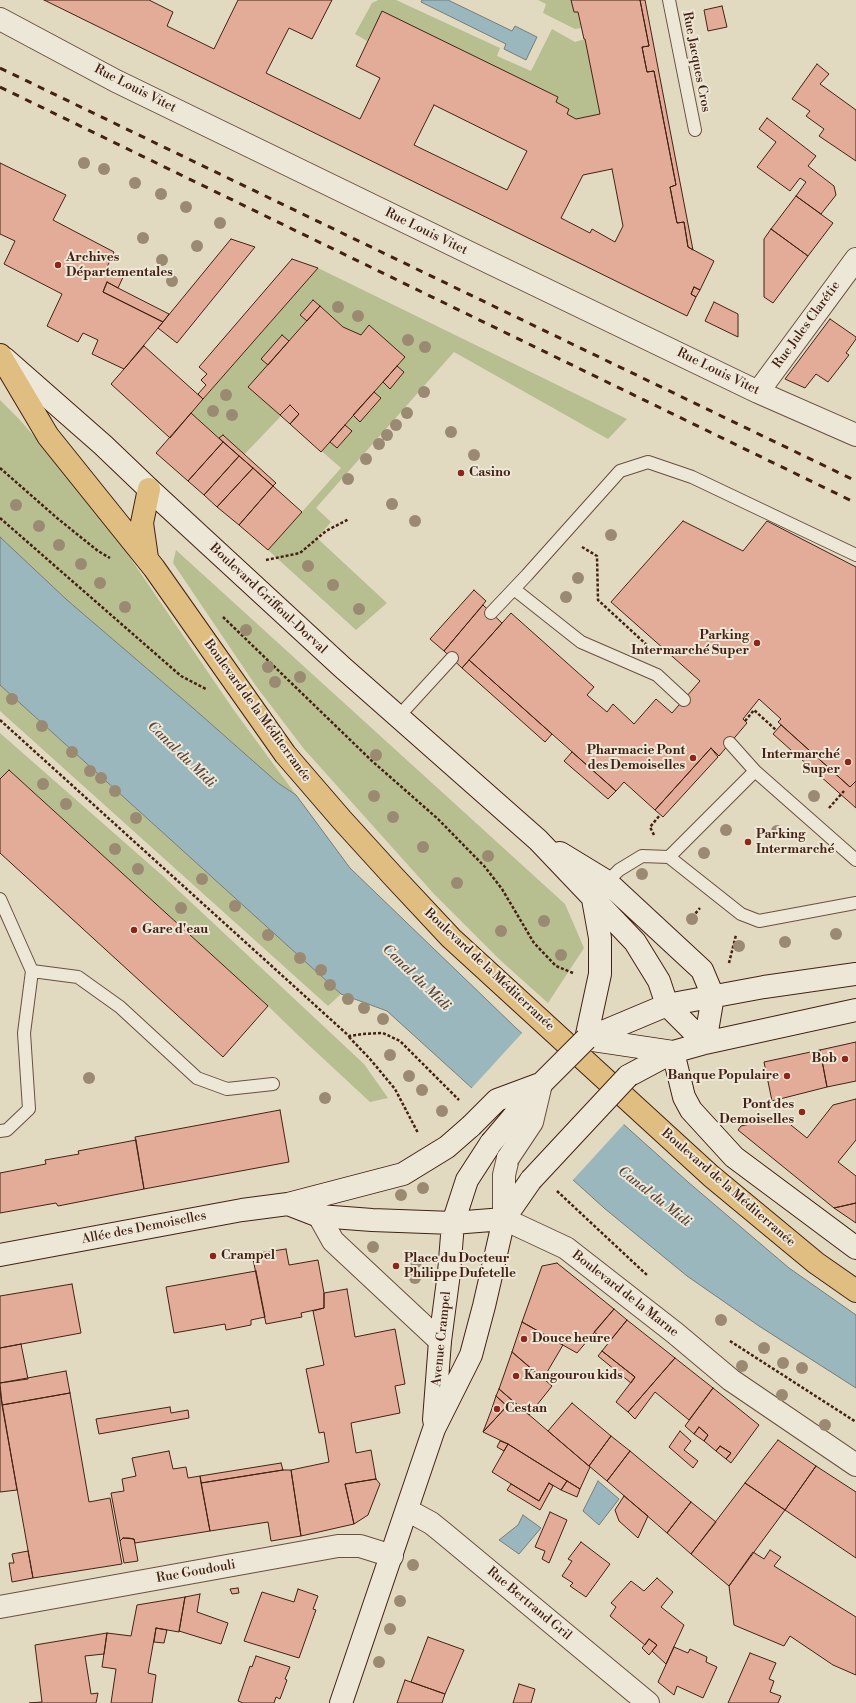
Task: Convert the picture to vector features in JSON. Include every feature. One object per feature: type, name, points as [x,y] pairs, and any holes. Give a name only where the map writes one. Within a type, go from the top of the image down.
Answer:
[{"type":"main road","name":"Rue Louis Vitet","points":[[0,19],[116,81],[758,392],[856,435]]},
{"type":"main road","name":"Rue Jules Clarétie","points":[[758,392],[856,259]]},
{"type":"main road","name":"Boulevard Griffoul-Dorval","points":[[0,355],[103,445],[228,563],[538,840],[635,942],[660,981],[667,1005],[705,1043]]},
{"type":"main road","name":"Boulevard de la Méditerranée","points":[[0,355],[48,436],[147,559],[285,754],[342,820],[450,938],[711,1176],[816,1263],[856,1291]]},
{"type":"main road","points":[[147,559],[142,523],[149,489]]},
{"type":"main road","name":"Boulevard Griffoul-Dorval","points":[[538,840],[606,881],[702,970],[713,996]]},
{"type":"main road","points":[[586,1038],[600,974],[600,938],[593,899]]},
{"type":"main road","points":[[504,1219],[504,1175],[508,1158],[532,1122],[541,1084],[586,1038],[667,1005],[713,996],[856,974]]},
{"type":"main road","points":[[705,1043],[713,996]]},
{"type":"main road","points":[[586,1038],[673,1052],[705,1043],[856,1010]]},
{"type":"main road","points":[[673,1052],[684,1097],[691,1110],[728,1151],[856,1248]]},
{"type":"main road","name":"Avenue Crampel","points":[[341,1703],[434,1429],[471,1355],[504,1219],[530,1180],[628,1076],[673,1052]]},
{"type":"main road","name":"Avenue Crampel","points":[[434,1429],[440,1341],[449,1273],[453,1223],[467,1180],[491,1143],[541,1084]]},
{"type":"main road","name":"Allée des Demoiselles","points":[[0,1255],[242,1210],[288,1204],[403,1174],[447,1147],[497,1100],[541,1084]]},
{"type":"main road","name":"Allée des Demoiselles","points":[[288,1204],[319,1216],[372,1220],[453,1223],[504,1219]]},
{"type":"main road","points":[[319,1216],[333,1241],[440,1341]]},
{"type":"main road","name":"Boulevard de la Marne","points":[[504,1219],[566,1248],[675,1333],[731,1380],[856,1465]]},
{"type":"main road","name":"Rue Bertrand Gril","points":[[407,1510],[431,1523],[441,1531],[648,1703]]},
{"type":"main road","name":"Rue Goudouli","points":[[0,1607],[338,1546],[360,1546],[392,1556]]},
{"type":"lane","name":"Rue Jacques Cros","points":[[670,0],[695,130]]},
{"type":"lane","points":[[491,613],[620,471],[648,462],[692,478],[856,554]]},
{"type":"lane","points":[[514,589],[581,642],[657,675],[684,700]]},
{"type":"lane","points":[[398,716],[452,658]]},
{"type":"lane","points":[[730,743],[755,771],[856,860]]},
{"type":"lane","points":[[669,858],[755,771]]},
{"type":"lane","points":[[593,899],[606,881],[618,870],[642,856],[669,858],[741,914],[759,921],[856,903]]},
{"type":"lane","points":[[0,899],[32,971],[24,1033],[29,1109],[6,1130],[0,1131]]},
{"type":"lane","points":[[32,971],[78,977],[120,1007],[197,1078],[227,1089],[273,1084]]},
{"type":"path","points":[[0,468],[57,518],[98,551],[110,558]]},
{"type":"path","points":[[0,518],[181,676],[208,691]]},
{"type":"path","points":[[228,563],[271,560],[300,553],[326,531],[349,519]]},
{"type":"path","points":[[562,536],[596,556],[598,600],[649,646]]},
{"type":"path","points":[[221,614],[372,761],[438,819],[485,867],[502,889],[534,943],[556,966],[577,975]]},
{"type":"path","points":[[745,721],[754,710],[776,730]]},
{"type":"path","points":[[0,720],[349,1036],[395,1090],[420,1136]]},
{"type":"path","points":[[729,963],[741,914]]},
{"type":"path","points":[[349,1036],[383,1033],[400,1041],[464,1105]]},
{"type":"path","points":[[551,1186],[650,1277]]},
{"type":"path","points":[[724,1337],[856,1422]]},
{"type":"green space","points":[[378,0],[396,0],[500,48],[497,56],[531,71],[552,29],[575,42],[585,39],[600,114],[576,119],[567,114],[569,109],[556,102],[558,97],[382,12],[367,41],[355,34],[372,3]]},
{"type":"green space","points":[[538,0],[571,0],[574,12],[578,12],[581,28],[575,29],[543,13],[546,4]]},
{"type":"green space","points":[[318,268],[627,419],[608,439],[454,352],[316,508],[331,522],[317,538],[387,603],[356,630],[268,550],[341,468],[281,416],[241,458],[191,413]]},
{"type":"green space","points":[[0,400],[19,419],[59,465],[118,540],[233,709],[296,795],[278,783],[67,600],[0,537]]},
{"type":"green space","points":[[176,550],[565,904],[584,948],[548,1003],[500,960],[434,894],[304,749],[256,686],[173,563]]},
{"type":"green space","points":[[0,685],[341,994],[328,1006],[0,711]]},
{"type":"green space","points":[[0,733],[164,877],[364,1064],[388,1098],[370,1102],[268,1006],[9,770],[0,779]]},
{"type":"water","points":[[422,0],[448,0],[512,31],[515,26],[537,37],[526,60],[504,49],[506,44],[421,2]]},
{"type":"water","name":"Canal du Midi","points":[[0,537],[67,600],[278,783],[296,795],[350,868],[516,1028],[688,1182],[789,1268],[856,1315],[856,1388],[759,1326],[687,1276],[604,1208],[387,1011],[341,994],[0,685]]},
{"type":"water","points":[[598,1481],[619,1499],[599,1525],[583,1511]]},
{"type":"water","points":[[523,1515],[541,1528],[519,1554],[499,1540],[518,1525]]},
{"type":"pier","points":[[523,1032],[625,1123],[572,1181],[470,1090]]},
{"type":"building","points":[[44,0],[149,0],[173,12],[167,26],[214,49],[238,0],[332,0],[312,39],[289,28],[266,73],[360,119],[380,78],[356,66],[382,11],[558,97],[556,102],[569,109],[567,114],[576,119],[600,114],[585,39],[578,12],[574,12],[571,0],[640,0],[649,46],[642,47],[647,72],[654,71],[676,185],[670,187],[677,223],[684,222],[688,247],[714,261],[700,290],[694,287],[691,294],[696,297],[687,316]],"holes":[[[434,105],[527,151],[507,190],[414,145]],[[612,169],[623,226],[615,242],[592,229],[590,233],[561,218],[583,175]]]},
{"type":"building","points":[[640,0],[645,0],[693,250],[688,247],[684,222],[677,223],[670,187],[676,185],[654,71],[647,72],[642,47],[649,46]]},
{"type":"building","points":[[722,6],[727,27],[708,31],[704,10]]},
{"type":"building","points":[[817,64],[829,74],[820,84],[856,110],[856,161],[819,136],[824,129],[806,116],[810,111],[792,99]]},
{"type":"building","points":[[767,118],[816,156],[808,166],[834,186],[836,195],[821,214],[796,196],[806,182],[800,178],[790,191],[757,167],[776,142],[759,129]]},
{"type":"building","name":"Archives Départementales","points":[[0,163],[66,195],[53,220],[114,252],[107,267],[124,275],[118,288],[107,282],[103,292],[163,322],[124,369],[92,354],[98,340],[83,333],[78,342],[47,326],[62,294],[4,264],[15,241],[0,234]]},
{"type":"building","points":[[796,196],[833,223],[808,256],[771,229]]},
{"type":"building","points":[[771,229],[808,256],[773,303],[764,297],[764,239]]},
{"type":"building","points":[[231,239],[255,247],[177,343],[158,328]]},
{"type":"building","points":[[292,259],[318,268],[203,399],[198,394],[206,385],[201,380],[207,374],[199,367]]},
{"type":"building","points":[[107,282],[169,314],[163,322],[103,292]]},
{"type":"building","points":[[694,287],[700,290],[696,297],[691,294]]},
{"type":"building","points":[[313,300],[320,306],[307,321],[300,315]]},
{"type":"building","points":[[714,302],[738,314],[738,337],[705,321]]},
{"type":"building","points":[[320,306],[343,327],[361,335],[369,325],[405,357],[321,452],[290,424],[299,414],[290,405],[280,415],[248,387]]},
{"type":"building","points":[[830,319],[856,337],[846,353],[849,355],[828,382],[816,374],[805,388],[785,379]]},
{"type":"building","points":[[282,335],[289,341],[268,365],[261,359]]},
{"type":"building","points":[[144,346],[203,399],[170,438],[111,384]]},
{"type":"building","points":[[397,366],[404,372],[390,389],[383,382]]},
{"type":"building","points":[[374,392],[381,398],[360,422],[353,415]]},
{"type":"building","points":[[290,405],[299,414],[290,424],[280,415]]},
{"type":"building","points":[[191,413],[223,442],[188,481],[156,453]]},
{"type":"building","points":[[345,425],[352,431],[337,448],[330,442]]},
{"type":"building","points":[[223,435],[276,483],[273,486],[219,438]]},
{"type":"building","points":[[223,442],[239,456],[204,495],[188,481]]},
{"type":"building","points":[[239,456],[253,468],[217,507],[204,495]]},
{"type":"building","points":[[253,468],[273,486],[239,525],[217,507]]},
{"type":"building","points":[[273,486],[302,512],[268,550],[239,525]]},
{"type":"building","points":[[683,521],[743,551],[767,521],[856,567],[856,781],[850,787],[778,722],[781,719],[759,699],[743,719],[747,723],[719,756],[711,748],[655,810],[624,782],[616,791],[469,660],[511,613],[594,687],[587,695],[607,712],[613,704],[634,724],[656,699],[672,713],[700,681],[611,602]]},
{"type":"building","points":[[474,590],[486,601],[444,651],[430,639]]},
{"type":"building","points":[[483,605],[502,623],[462,668],[444,651]]},
{"type":"building","points":[[469,660],[552,734],[545,742],[462,668]]},
{"type":"building","points":[[781,725],[850,787],[856,781],[856,808],[773,734]]},
{"type":"building","points":[[711,748],[718,757],[663,817],[655,810]]},
{"type":"building","points":[[572,752],[616,791],[608,799],[564,761]]},
{"type":"building","name":"Gare d'eau","points":[[9,770],[268,1006],[223,1057],[0,853],[0,779]]},
{"type":"building","points":[[856,1042],[856,1081],[827,1087],[820,1050]]},
{"type":"building","points":[[820,1050],[827,1087],[772,1101],[764,1062]]},
{"type":"building","points":[[856,1099],[856,1140],[838,1162],[856,1176],[856,1203],[834,1208],[738,1130],[741,1126],[781,1117],[807,1138],[833,1105]]},
{"type":"building","points":[[280,1110],[289,1162],[144,1189],[135,1137]]},
{"type":"building","points":[[136,1140],[144,1189],[58,1206],[56,1203],[0,1213],[0,1173],[46,1164],[45,1160],[79,1154],[78,1151]]},
{"type":"building","points":[[856,1203],[856,1223],[834,1208]]},
{"type":"building","points":[[286,1249],[289,1265],[318,1260],[324,1293],[324,1308],[301,1313],[302,1317],[266,1324],[252,1254]]},
{"type":"building","points":[[557,1263],[614,1309],[577,1353],[522,1322],[542,1266]]},
{"type":"building","points":[[256,1271],[265,1317],[251,1320],[251,1325],[226,1330],[225,1324],[174,1333],[166,1287]]},
{"type":"building","points":[[72,1284],[81,1333],[0,1348],[0,1296]]},
{"type":"building","points":[[347,1289],[355,1337],[395,1329],[405,1384],[395,1386],[400,1413],[351,1423],[356,1453],[371,1450],[376,1479],[345,1484],[354,1524],[301,1536],[291,1470],[329,1462],[324,1432],[319,1433],[306,1369],[324,1365],[313,1311],[324,1308],[324,1293]]},
{"type":"building","points":[[614,1309],[627,1320],[608,1343],[594,1332]]},
{"type":"building","points":[[627,1320],[675,1358],[628,1412],[616,1402],[635,1377],[602,1351]]},
{"type":"building","points":[[522,1322],[563,1345],[543,1379],[512,1352]]},
{"type":"building","points":[[21,1344],[28,1379],[0,1383],[0,1348]]},
{"type":"building","points":[[602,1351],[635,1377],[631,1383],[598,1356]]},
{"type":"building","points":[[512,1352],[552,1386],[529,1415],[499,1389]]},
{"type":"building","points":[[675,1358],[713,1388],[689,1420],[655,1392],[635,1419],[628,1412]]},
{"type":"building","points":[[66,1371],[70,1393],[2,1405],[0,1383]]},
{"type":"building","points":[[713,1388],[759,1425],[731,1463],[726,1459],[731,1453],[720,1446],[716,1451],[704,1441],[708,1435],[699,1427],[694,1434],[685,1426]]},
{"type":"building","points":[[499,1389],[590,1467],[580,1489],[508,1444],[483,1432],[507,1406],[496,1396]]},
{"type":"building","points":[[0,1391],[17,1490],[0,1492]]},
{"type":"building","points":[[70,1393],[89,1502],[110,1498],[122,1564],[33,1578],[2,1405]]},
{"type":"building","points":[[496,1396],[507,1406],[483,1432],[491,1411]]},
{"type":"building","points":[[572,1403],[611,1436],[589,1466],[548,1431]]},
{"type":"building","points":[[170,1407],[171,1413],[188,1410],[189,1418],[99,1434],[96,1419]]},
{"type":"building","points":[[699,1427],[708,1435],[704,1441],[694,1434]]},
{"type":"building","points":[[680,1431],[691,1441],[684,1450],[698,1461],[693,1468],[669,1447]]},
{"type":"building","points":[[611,1436],[630,1451],[607,1481],[589,1466]]},
{"type":"building","points":[[778,1440],[816,1466],[785,1510],[745,1483]]},
{"type":"building","points":[[500,1441],[508,1444],[504,1451],[497,1447]]},
{"type":"building","points":[[508,1444],[567,1481],[561,1490],[549,1483],[539,1501],[492,1472]]},
{"type":"building","points":[[720,1446],[731,1453],[726,1459],[716,1451]]},
{"type":"building","points":[[169,1451],[173,1469],[186,1467],[188,1478],[200,1476],[210,1531],[135,1543],[134,1539],[129,1538],[123,1538],[120,1541],[111,1493],[124,1491],[122,1479],[136,1476],[132,1458]]},
{"type":"building","points":[[630,1451],[691,1502],[667,1533],[607,1481]]},
{"type":"building","points":[[281,1463],[283,1470],[201,1483],[200,1476]]},
{"type":"building","points":[[816,1466],[856,1492],[856,1558],[785,1510]]},
{"type":"building","points":[[291,1470],[301,1536],[271,1541],[268,1522],[210,1531],[201,1483]]},
{"type":"building","points":[[376,1479],[380,1484],[368,1515],[354,1524],[345,1484]]},
{"type":"building","points":[[567,1481],[580,1489],[577,1497],[561,1490]]},
{"type":"building","points":[[549,1483],[553,1486],[540,1510],[507,1490],[511,1484],[539,1501]]},
{"type":"building","points":[[745,1483],[785,1510],[729,1586],[691,1554]]},
{"type":"building","points":[[624,1496],[648,1516],[638,1538],[619,1521],[615,1510]]},
{"type":"building","points":[[691,1502],[716,1522],[691,1554],[667,1533]]},
{"type":"building","points":[[550,1512],[567,1520],[549,1563],[542,1559],[545,1551],[535,1547]]},
{"type":"building","points":[[123,1538],[134,1539],[138,1561],[124,1563],[120,1541]]},
{"type":"building","points":[[581,1542],[610,1564],[586,1597],[570,1586],[573,1583],[562,1576],[572,1561],[568,1559]]},
{"type":"building","points":[[770,1550],[781,1557],[774,1566],[856,1617],[856,1675],[833,1665],[790,1636],[784,1646],[734,1625],[729,1586],[753,1552],[764,1559]]},
{"type":"building","points":[[28,1551],[33,1578],[12,1582],[9,1563],[14,1563],[12,1554]]},
{"type":"building","points":[[657,1578],[673,1592],[661,1607],[684,1625],[666,1664],[652,1651],[657,1645],[649,1639],[645,1645],[610,1616],[616,1607],[611,1603],[631,1581],[644,1591]]},
{"type":"building","points":[[238,1588],[239,1593],[232,1594],[230,1589]]},
{"type":"building","points":[[298,1589],[318,1596],[313,1609],[316,1610],[299,1658],[244,1641],[262,1592],[294,1602]]},
{"type":"building","points":[[200,1594],[197,1612],[228,1623],[221,1644],[179,1631],[185,1597]]},
{"type":"building","points":[[185,1597],[179,1632],[156,1628],[148,1673],[156,1675],[152,1703],[111,1703],[116,1669],[102,1667],[107,1633],[131,1636],[137,1605]]},
{"type":"building","points":[[156,1628],[167,1630],[164,1643],[154,1642]]},
{"type":"building","points":[[107,1633],[104,1654],[85,1656],[91,1694],[98,1693],[96,1703],[29,1703],[42,1702],[35,1645]]},
{"type":"building","points":[[428,1637],[464,1650],[445,1694],[411,1682]]},
{"type":"building","points":[[649,1639],[657,1645],[649,1655],[642,1648]]},
{"type":"building","points":[[674,1647],[688,1653],[690,1649],[707,1657],[706,1662],[717,1667],[703,1698],[677,1686],[674,1695],[658,1682]]},
{"type":"building","points":[[750,1653],[776,1663],[769,1679],[774,1681],[770,1692],[781,1696],[778,1703],[728,1703]]},
{"type":"building","points":[[256,1656],[290,1667],[280,1699],[276,1697],[274,1703],[243,1703],[238,1701],[250,1666],[252,1667]]},
{"type":"building","points":[[405,1680],[445,1694],[442,1703],[397,1703]]},
{"type":"building","points":[[519,1684],[535,1689],[531,1703],[513,1703]]},
{"type":"railway","points":[[0,68],[856,481]]},
{"type":"railway","points":[[0,87],[856,503]]},
{"type":"place","name":"Archives Départementales","points":[[58,265]]},
{"type":"place","name":"Casino","points":[[461,473]]},
{"type":"place","name":"Parking Intermarché Super","points":[[757,643]]},
{"type":"place","name":"Pharmacie Pont des Demoiselles","points":[[693,758]]},
{"type":"place","name":"Intermarché Super","points":[[848,762]]},
{"type":"place","name":"Parking Intermarché","points":[[748,842]]},
{"type":"place","name":"Gare d'eau","points":[[134,930]]},
{"type":"place","name":"Bob","points":[[845,1059]]},
{"type":"place","name":"Banque Populaire","points":[[787,1076]]},
{"type":"place","name":"Pont des Demoiselles","points":[[802,1112]]},
{"type":"place","name":"Crampel","points":[[213,1256]]},
{"type":"place","name":"Place du Docteur Philippe Dufetelle","points":[[396,1266]]},
{"type":"place","name":"Douce heure","points":[[524,1339]]},
{"type":"place","name":"Kangourou kids","points":[[516,1376]]},
{"type":"place","name":"Cestan","points":[[497,1409]]}]
